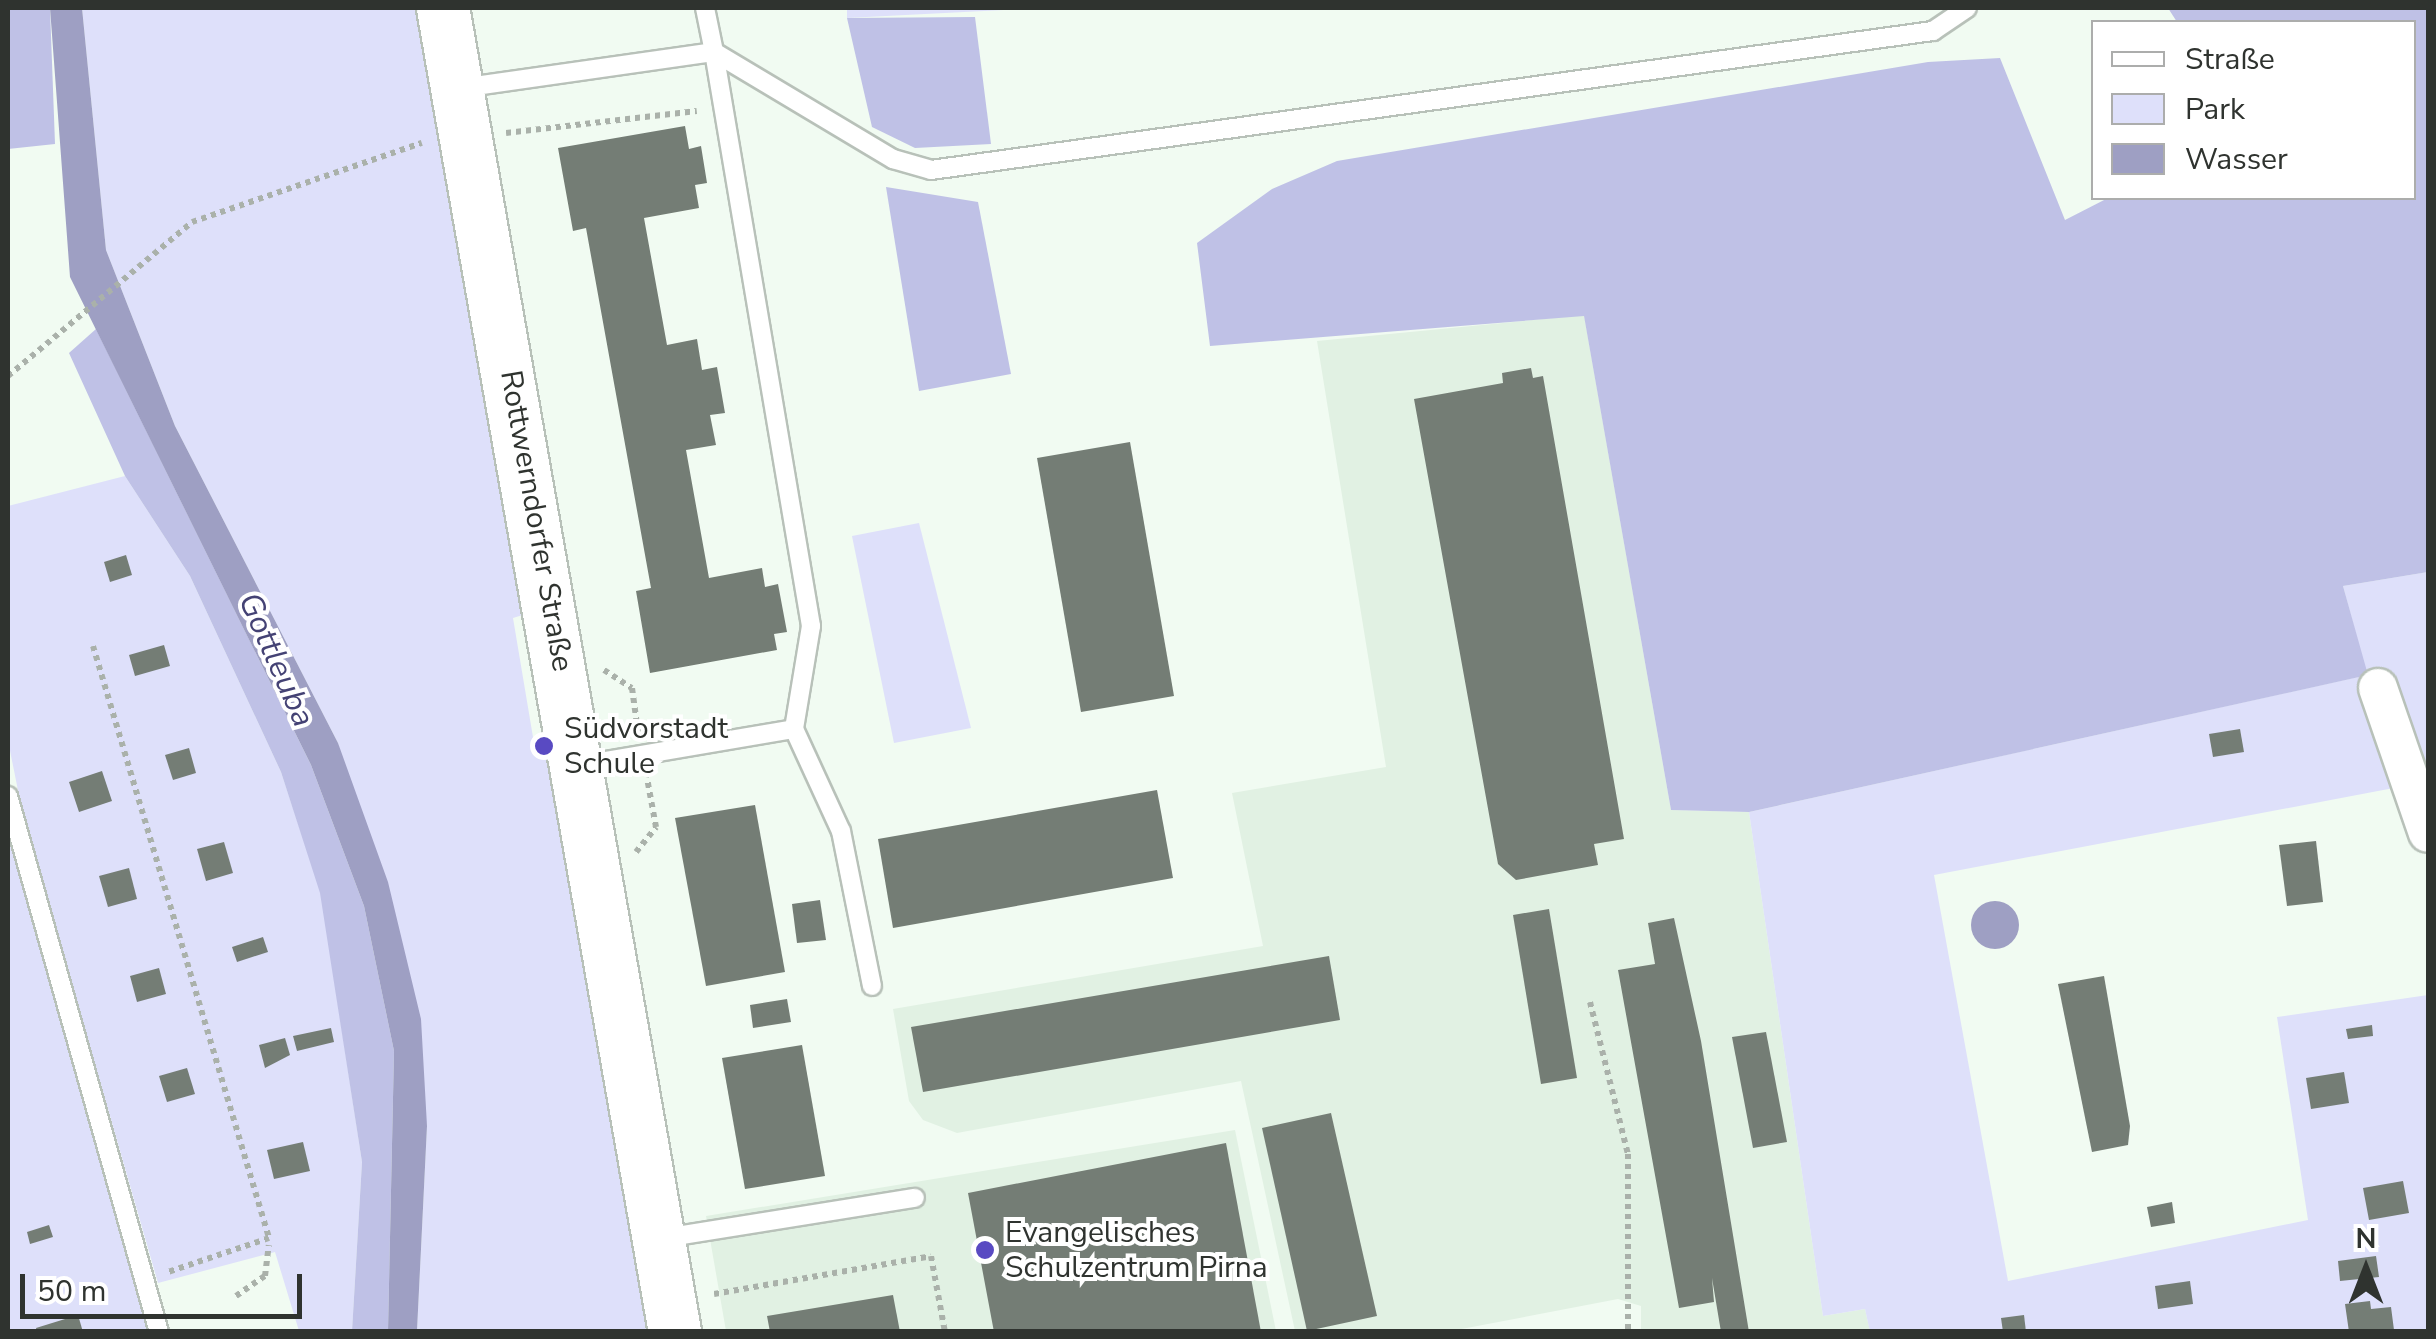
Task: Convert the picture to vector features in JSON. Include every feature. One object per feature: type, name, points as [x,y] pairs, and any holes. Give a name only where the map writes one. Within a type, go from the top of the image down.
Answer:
[{"type":"main road","name":"Rottwerndorfer Straße","points":[[443,8],[474,118],[658,1239],[691,1314]]},
{"type":"street","points":[[2378,688],[2428,834]]},
{"type":"lane","points":[[705,8],[811,626],[794,730],[841,831],[872,986]]},
{"type":"lane","points":[[474,118],[714,52],[894,159],[930,170],[1933,31],[1967,8]]},
{"type":"lane","points":[[580,765],[794,730]]},
{"type":"lane","points":[[8,796],[159,1332]]},
{"type":"lane","points":[[658,1239],[916,1198]]},
{"type":"path","points":[[8,376],[171,236],[218,208],[474,118],[724,108]]},
{"type":"path","points":[[93,646],[269,1245],[266,1276],[236,1296]]},
{"type":"path","points":[[1590,1002],[1628,1154],[1628,1332]]},
{"type":"path","points":[[144,1278],[269,1245]]},
{"type":"path","points":[[691,1314],[931,1256],[945,1332]]},
{"type":"shaded area","points":[[8,8],[50,8],[55,144],[8,149]]},
{"type":"shaded area","points":[[2168,8],[2428,8],[2428,572],[2343,586],[2368,675],[1749,812],[1671,810],[1584,316],[1210,346],[1197,243],[1272,189],[1337,161],[1928,62],[2000,58],[2065,220],[2104,200],[2416,200],[2416,20],[2176,20]]},
{"type":"shaded area","points":[[975,17],[991,144],[915,148],[872,127],[847,18]]},
{"type":"shaded area","points":[[886,187],[978,202],[1011,374],[919,391]]},
{"type":"shaded area","points":[[1584,315],[1671,810],[1749,812],[1823,1316],[1865,1309],[1870,1331],[1641,1331],[1641,1306],[1618,1299],[1451,1331],[1295,1331],[1241,1081],[957,1133],[923,1120],[909,1101],[893,1009],[1263,946],[1232,793],[1386,767],[1317,341]]},
{"type":"shaded area","points":[[96,329],[311,765],[364,906],[394,1051],[388,1331],[352,1331],[362,1162],[320,893],[281,772],[190,576],[125,476],[69,353]]},
{"type":"shaded area","name":"Evangelisches Schulzentrum Pirna","points":[[1235,1130],[1276,1331],[726,1331],[706,1216]]},
{"type":"green space","points":[[82,8],[417,8],[526,614],[513,618],[536,755],[550,753],[649,1331],[417,1331],[427,1126],[338,743],[175,426],[106,250]]},
{"type":"green space","points":[[847,8],[1044,8],[847,18]]},
{"type":"green space","points":[[125,476],[190,576],[281,772],[321,893],[362,1162],[352,1331],[299,1331],[275,1252],[158,1283],[22,810],[8,741],[8,506]]},
{"type":"green space","points":[[919,523],[971,728],[894,743],[852,536]]},
{"type":"green space","points":[[2428,572],[2428,807],[2379,669],[2368,675],[2399,787],[1934,875],[2008,1281],[2308,1220],[2277,1017],[2428,995],[2428,1331],[1870,1332],[1865,1309],[1823,1316],[1749,812],[2367,675],[2343,586]]},
{"type":"green space","points":[[8,837],[47,968],[149,1331],[8,1331]]},
{"type":"water","name":"Gottleuba","points":[[50,8],[82,8],[106,250],[175,426],[338,743],[388,882],[421,1019],[427,1126],[417,1331],[388,1331],[394,1051],[364,906],[311,765],[70,277]]},
{"type":"water","points":[[1995,901],[2012,908],[2019,925],[2012,942],[1995,949],[1978,942],[1971,925],[1978,908]]},
{"type":"building","points":[[685,126],[689,149],[701,146],[707,183],[695,185],[699,208],[644,218],[667,345],[697,339],[702,370],[717,367],[725,413],[710,415],[716,445],[686,450],[709,578],[762,568],[765,587],[778,584],[787,632],[774,634],[777,650],[650,673],[636,591],[651,588],[586,228],[573,231],[558,148]]},
{"type":"building","points":[[1531,368],[1533,378],[1543,376],[1624,839],[1594,844],[1598,865],[1516,880],[1498,864],[1414,399],[1503,383],[1502,373]]},
{"type":"building","points":[[1130,442],[1174,696],[1081,712],[1037,458]]},
{"type":"building","points":[[126,555],[132,575],[110,582],[104,562]]},
{"type":"building","points":[[164,645],[170,666],[135,676],[129,655]]},
{"type":"building","points":[[2240,729],[2244,752],[2213,757],[2209,734]]},
{"type":"building","points":[[189,748],[196,773],[173,780],[165,755]]},
{"type":"building","points":[[102,771],[112,801],[79,812],[69,782]]},
{"type":"building","points":[[1157,790],[1173,878],[893,928],[878,839]]},
{"type":"building","points":[[755,805],[785,972],[706,986],[675,818]]},
{"type":"building","points":[[2316,841],[2323,902],[2287,906],[2279,845]]},
{"type":"building","points":[[224,842],[233,873],[206,881],[197,849]]},
{"type":"building","points":[[129,868],[137,899],[108,907],[99,876]]},
{"type":"building","points":[[820,900],[826,940],[797,943],[792,904]]},
{"type":"building","points":[[1549,909],[1577,1078],[1541,1084],[1513,915]]},
{"type":"building","points":[[1674,918],[1701,1041],[1749,1332],[1721,1332],[1712,1278],[1714,1302],[1679,1308],[1618,970],[1655,964],[1648,923]]},
{"type":"building","points":[[263,937],[268,952],[237,962],[232,947]]},
{"type":"building","points":[[1329,956],[1340,1020],[923,1092],[911,1027]]},
{"type":"building","points":[[159,968],[166,994],[137,1002],[130,976]]},
{"type":"building","points":[[2104,976],[2130,1126],[2128,1145],[2092,1152],[2058,984]]},
{"type":"building","points":[[787,999],[791,1022],[753,1028],[750,1005]]},
{"type":"building","points":[[2372,1025],[2373,1036],[2348,1039],[2346,1029]]},
{"type":"building","points":[[331,1028],[334,1042],[297,1051],[293,1036]]},
{"type":"building","points":[[1766,1032],[1787,1142],[1753,1148],[1732,1037]]},
{"type":"building","points":[[285,1038],[290,1055],[265,1068],[259,1045]]},
{"type":"building","points":[[802,1045],[825,1176],[745,1189],[722,1058]]},
{"type":"building","points":[[187,1068],[195,1094],[167,1102],[159,1076]]},
{"type":"building","points":[[2344,1072],[2349,1103],[2311,1109],[2306,1078]]},
{"type":"building","points":[[1331,1113],[1377,1316],[1307,1331],[1262,1128]]},
{"type":"building","points":[[303,1142],[310,1171],[274,1179],[267,1150]]},
{"type":"building","points":[[1226,1143],[1261,1332],[994,1332],[968,1193]]},
{"type":"building","points":[[2403,1181],[2409,1213],[2369,1220],[2363,1188]]},
{"type":"building","points":[[2172,1202],[2175,1223],[2151,1227],[2147,1207]]},
{"type":"building","points":[[49,1225],[53,1237],[30,1244],[27,1232]]},
{"type":"building","points":[[2376,1256],[2379,1277],[2340,1281],[2338,1261]]},
{"type":"building","points":[[2190,1281],[2193,1304],[2158,1309],[2155,1286]]},
{"type":"building","points":[[893,1295],[900,1332],[770,1332],[767,1316]]},
{"type":"building","points":[[2370,1301],[2371,1309],[2391,1307],[2394,1330],[2349,1332],[2345,1304]]},
{"type":"building","points":[[78,1315],[83,1332],[37,1332],[36,1328]]},
{"type":"building","points":[[2024,1315],[2026,1332],[2003,1332],[2001,1318]]},
{"type":"place","name":"Südvorstadt Schule","points":[[544,746]]},
{"type":"place","name":"Evangelisches Schulzentrum Pirna","points":[[985,1250]]}]
